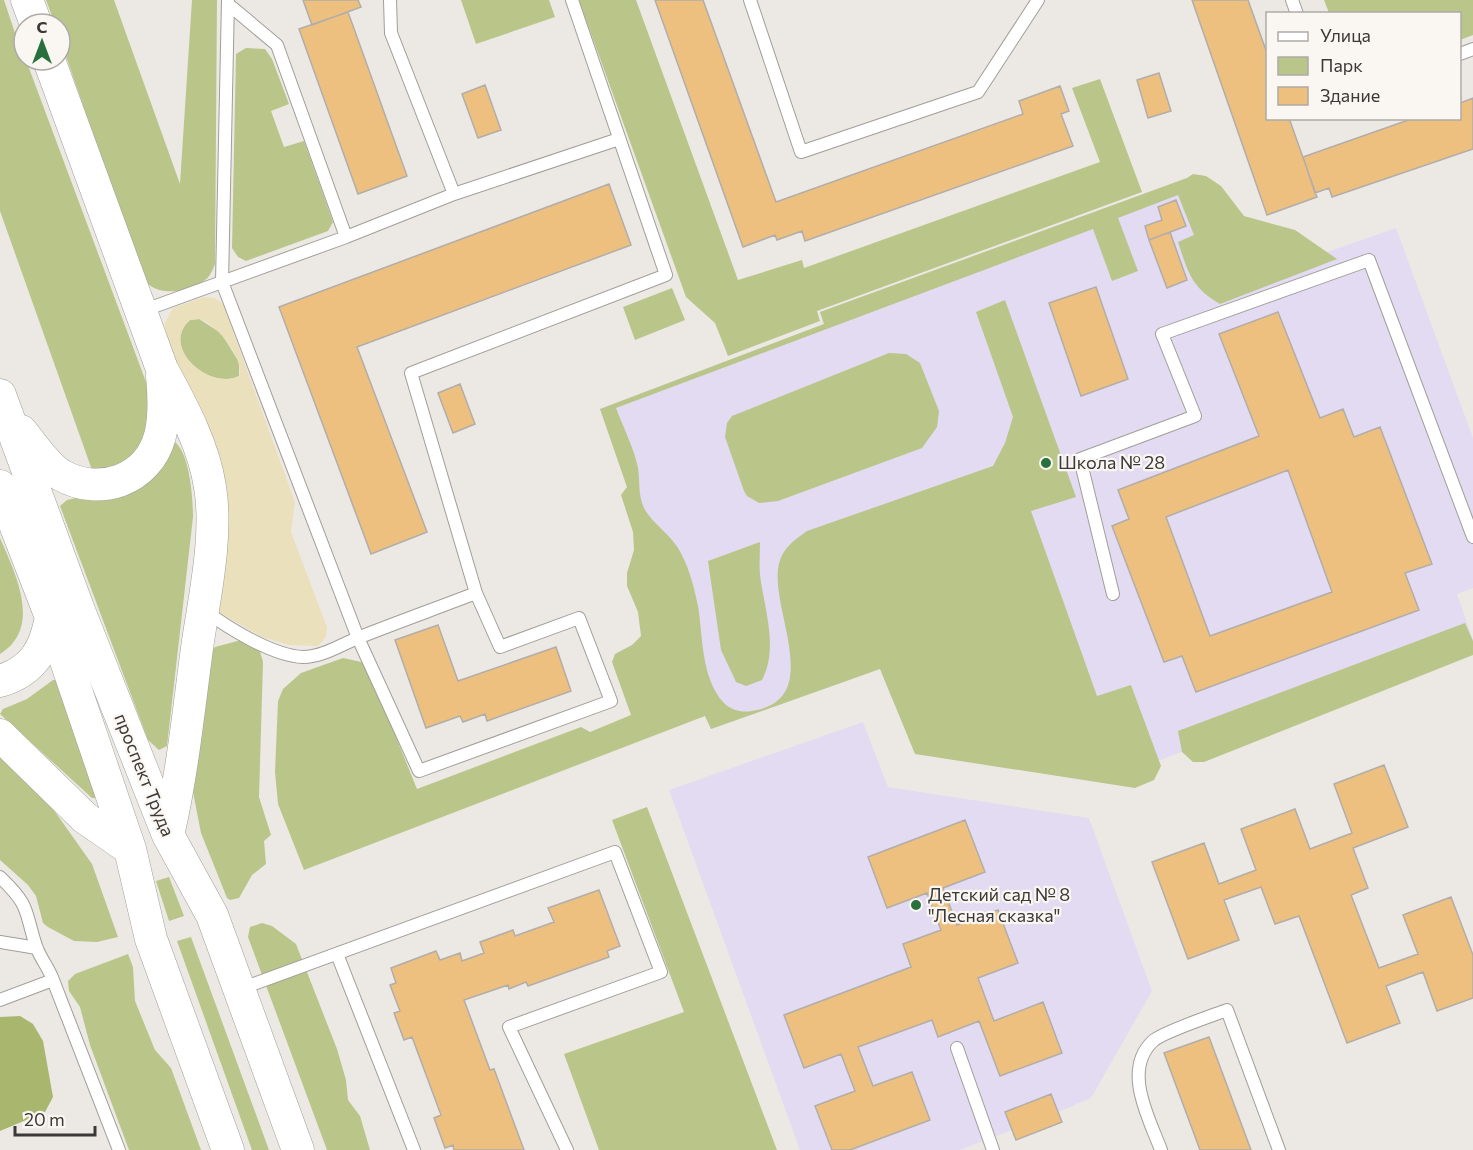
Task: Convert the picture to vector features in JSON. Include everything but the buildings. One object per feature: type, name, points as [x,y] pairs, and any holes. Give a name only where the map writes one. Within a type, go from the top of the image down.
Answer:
[{"type":"main road","points":[[0,735],[85,818],[130,849],[168,835],[179,788],[203,609],[212,518],[211,488],[206,466],[186,416],[162,369],[53,72]]},
{"type":"main road","points":[[4,405],[59,474],[83,483],[109,485],[124,481],[149,460],[160,435],[164,411],[162,369]]},
{"type":"main road","name":"проспект Труда","points":[[4,405],[78,608],[168,835],[212,915],[298,1150]]},
{"type":"main road","name":"проспект Труда","points":[[0,486],[51,617],[130,849],[151,939],[228,1150]]},
{"type":"main road","points":[[0,681],[24,670],[42,652],[51,617]]},
{"type":"lane","points":[[390,0],[391,33],[454,194]]},
{"type":"lane","points":[[228,2],[222,282],[358,638],[419,771],[610,701],[579,618],[500,646],[476,593],[411,373],[666,275],[572,0]]},
{"type":"lane","points":[[750,0],[801,152],[978,92],[1038,0]]},
{"type":"lane","points":[[228,2],[277,45],[346,237]]},
{"type":"lane","points":[[142,311],[346,237],[454,194],[619,139]]},
{"type":"lane","points":[[1113,594],[1080,459],[1195,416],[1162,334],[1369,260],[1473,537]]},
{"type":"lane","points":[[203,609],[221,623],[282,653],[304,657],[326,652],[476,593]]},
{"type":"lane","points":[[239,989],[615,852],[661,972],[509,1027],[567,1150]]},
{"type":"lane","points":[[0,877],[20,896],[29,913],[37,948],[48,964],[119,1150]]},
{"type":"lane","points":[[0,942],[37,948]]},
{"type":"lane","points":[[337,954],[414,1150]]},
{"type":"lane","points":[[0,1000],[53,980]]},
{"type":"lane","points":[[1161,1150],[1142,1097],[1137,1068],[1153,1041],[1227,1010],[1279,1150]]},
{"type":"lane","points":[[957,1048],[993,1150]]},
{"type":"shaded area","name":"Школа № 28","points":[[1187,178],[1296,263],[1396,228],[1473,438],[1473,588],[1457,594],[1473,640],[1108,780],[891,697],[880,669],[711,729],[600,409],[824,324],[820,312]]},
{"type":"shaded area","name":"Детский сад № 8 \"Лесная сказка\"","points":[[863,722],[888,787],[1089,818],[1152,991],[1091,1098],[1058,1112],[1062,1122],[1016,1140],[1012,1130],[960,1150],[800,1150],[669,790]]},
{"type":"green space","points":[[0,0],[4,0],[12,24],[12,72],[30,72],[149,390],[151,435],[131,465],[92,470],[0,211]]},
{"type":"green space","points":[[46,0],[114,0],[180,184],[192,0],[217,0],[215,264],[208,277],[198,284],[182,290],[165,291],[150,286],[144,280],[72,72],[72,12],[50,12]]},
{"type":"green space","points":[[461,0],[549,0],[555,17],[476,44]]},
{"type":"green space","points":[[579,0],[636,0],[738,280],[802,260],[804,268],[1100,162],[1072,88],[1100,79],[1142,192],[817,311],[820,321],[728,356],[715,323],[686,297]]},
{"type":"green space","points":[[1324,0],[1473,0],[1473,35],[1461,40],[1461,12],[1329,12]]},
{"type":"green space","points":[[246,48],[265,49],[272,59],[289,104],[271,111],[284,147],[304,141],[333,222],[328,231],[246,261],[238,257],[232,248],[236,54]]},
{"type":"green space","points":[[1193,174],[1206,176],[1221,186],[1244,216],[1295,230],[1337,259],[1220,304],[1197,285],[1185,262],[1178,242],[1194,235],[1178,195],[1118,218],[1138,271],[1112,281],[1093,229],[616,408],[636,460],[644,508],[681,553],[689,571],[698,606],[704,656],[711,681],[726,705],[744,712],[752,711],[775,703],[787,688],[791,669],[778,578],[780,560],[791,543],[807,531],[993,466],[1005,443],[1013,417],[976,312],[1005,300],[1076,497],[1031,511],[1097,696],[1131,685],[1161,766],[1154,780],[1135,788],[915,754],[880,669],[711,729],[705,716],[304,870],[278,804],[275,772],[278,701],[283,689],[301,673],[343,658],[366,663],[417,789],[581,727],[590,732],[631,715],[612,662],[615,654],[632,645],[641,636],[638,612],[627,586],[627,573],[634,550],[633,532],[621,495],[627,487],[600,409],[824,324],[820,312]]},
{"type":"green space","points":[[672,288],[685,320],[635,340],[623,307]]},
{"type":"green space","points":[[199,319],[221,333],[239,362],[239,376],[227,379],[215,377],[192,364],[184,354],[180,342],[182,331],[190,320]]},
{"type":"green space","points":[[889,353],[906,354],[920,363],[939,411],[937,427],[922,448],[778,501],[759,503],[747,496],[725,437],[727,423],[732,416]]},
{"type":"green space","points":[[175,442],[187,466],[193,517],[167,746],[159,750],[148,740],[60,506],[67,500],[80,497],[169,453]]},
{"type":"green space","points":[[0,538],[18,583],[23,615],[20,630],[13,643],[0,654]]},
{"type":"green space","points":[[760,542],[760,575],[769,628],[769,655],[762,680],[746,686],[736,682],[721,650],[708,561]]},
{"type":"green space","points":[[1465,623],[1473,641],[1473,655],[1204,762],[1193,762],[1182,752],[1178,731]]},
{"type":"green space","points":[[241,640],[259,648],[263,662],[259,797],[271,835],[264,841],[266,864],[252,875],[239,898],[230,900],[227,898],[201,833],[193,792],[201,667],[215,647]]},
{"type":"green space","points":[[53,680],[59,680],[98,798],[92,798],[0,714],[3,709],[27,699]]},
{"type":"green space","points":[[0,754],[41,792],[92,864],[118,937],[97,942],[74,941],[48,927],[43,923],[36,896],[28,885],[0,860]]},
{"type":"green space","points":[[647,807],[777,1150],[599,1150],[564,1054],[684,1012],[612,820]]},
{"type":"green space","points":[[169,877],[184,916],[169,921],[156,881]]},
{"type":"green space","points":[[262,923],[272,926],[296,944],[337,1049],[346,1080],[348,1100],[360,1116],[370,1150],[327,1150],[248,937],[250,927]]},
{"type":"green space","points":[[191,937],[269,1150],[252,1150],[177,941]]},
{"type":"green space","points":[[128,954],[133,967],[135,1001],[155,1050],[171,1068],[201,1150],[129,1150],[90,1045],[80,1007],[69,991],[68,981],[75,974]]},
{"type":"green space","points":[[20,1016],[33,1024],[43,1041],[53,1097],[45,1112],[0,1131],[0,1017]]},
{"type":"sand","points":[[204,297],[215,298],[223,304],[295,502],[291,532],[327,627],[326,637],[318,646],[289,645],[262,637],[220,613],[213,601],[221,529],[165,332],[165,323],[173,308]],"holes":[[[199,319],[206,322],[228,343],[238,360],[239,376],[227,379],[215,378],[192,364],[184,354],[180,343],[182,331],[190,320]]]},
{"type":"place","name":"Школа № 28","points":[[1046,463]]},
{"type":"place","name":"Детский сад № 8 \"Лесная сказка\"","points":[[916,905]]}]
